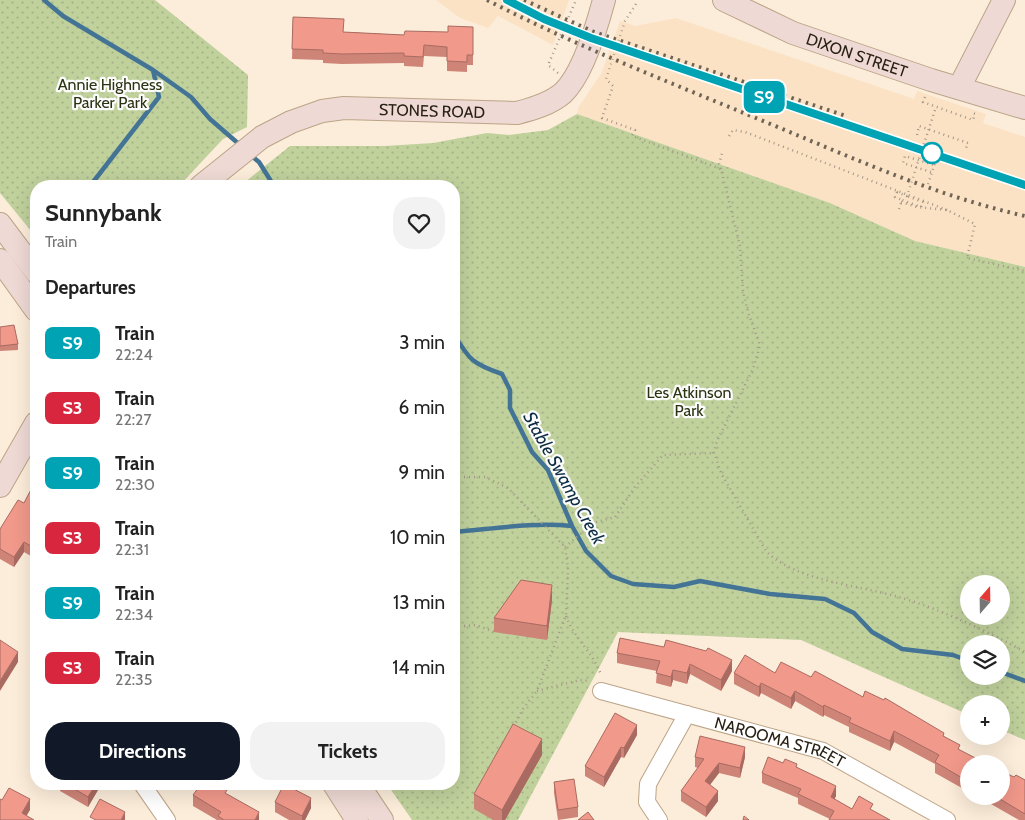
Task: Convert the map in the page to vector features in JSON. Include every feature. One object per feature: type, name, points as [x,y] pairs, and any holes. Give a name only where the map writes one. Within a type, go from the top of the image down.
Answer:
[{"type":"street","name":"DIXON STREET","points":[[724,0],[793,33],[1025,108]]},
{"type":"street","name":"DIXON STREET","points":[[737,0],[757,16]]},
{"type":"street","points":[[959,88],[1004,0]]},
{"type":"street","name":"STONES ROAD","points":[[208,180],[262,137],[291,122],[322,111],[344,108],[517,113],[537,108],[553,99],[570,84],[580,68],[601,10],[628,2]]},
{"type":"street","name":"STONES ROAD","points":[[218,180],[230,164]]},
{"type":"street","points":[[0,224],[30,264]]},
{"type":"street","points":[[0,260],[30,302]]},
{"type":"street","points":[[0,486],[30,434]]},
{"type":"street","name":"NAROOMA STREET","points":[[602,686],[687,714],[823,751],[947,820]]},
{"type":"street","points":[[659,820],[647,802],[648,784],[687,714]]},
{"type":"street","points":[[146,790],[166,820]]},
{"type":"street","points":[[338,790],[357,820]]},
{"type":"street","points":[[362,790],[382,820]]},
{"type":"path","points":[[570,84],[548,65],[576,0]]},
{"type":"path","points":[[628,2],[625,21],[606,80],[613,86],[602,118],[634,130],[632,136],[721,169]]},
{"type":"path","points":[[925,97],[923,102],[973,120],[975,114],[966,111]]},
{"type":"path","points":[[907,196],[936,107]]},
{"type":"path","points":[[917,135],[919,126],[968,143],[965,151]]},
{"type":"path","points":[[729,136],[733,130],[745,132],[947,210],[975,224],[967,258],[1025,271]]},
{"type":"path","points":[[723,150],[719,164],[740,246],[743,292],[760,346],[753,369],[716,441],[714,453],[721,473],[737,503],[766,551],[776,561],[804,572],[896,596],[968,624],[1025,652]]},
{"type":"path","points":[[932,172],[903,163],[906,156],[934,165]]},
{"type":"path","points":[[928,184],[936,160]]},
{"type":"path","points":[[901,201],[921,206],[923,202],[896,192],[895,198],[901,201],[917,207],[947,210]]},
{"type":"path","points":[[899,209],[901,201]]},
{"type":"path","points":[[565,547],[593,523],[615,517],[635,487],[663,455],[714,453]]},
{"type":"path","points":[[460,477],[485,477],[508,488],[565,547],[568,568],[566,615],[536,691],[523,709],[510,733]]},
{"type":"path","points":[[536,691],[580,680],[602,686],[596,663],[572,632],[566,615]]},
{"type":"path","points":[[460,626],[476,625],[493,632],[499,632]]},
{"type":"shaded area","points":[[436,0],[569,0],[553,45],[498,16],[488,28],[460,18]]},
{"type":"shaded area","points":[[676,18],[914,99],[917,91],[986,114],[983,123],[1025,137],[1025,267],[915,241],[830,203],[577,114],[578,108],[602,72],[620,21],[636,26]]},
{"type":"green space","name":"Annie Highness Parker Park","points":[[0,0],[155,0],[248,75],[247,127],[223,139],[185,180],[30,180],[30,230],[0,193]]},
{"type":"green space","name":"Les Atkinson Park","points":[[577,114],[830,203],[915,241],[1025,267],[1025,740],[1010,734],[1010,695],[960,695],[960,711],[801,640],[618,632],[518,820],[412,820],[391,790],[460,790],[460,180],[248,180],[290,146],[385,146],[433,143],[487,133],[509,135],[548,130]]},
{"type":"building","points":[[293,17],[344,19],[343,32],[404,35],[405,31],[448,32],[448,26],[473,27],[473,55],[467,55],[467,62],[447,61],[447,47],[424,45],[423,57],[404,56],[404,53],[342,54],[323,53],[323,50],[292,49]]},
{"type":"building","points":[[14,325],[18,344],[0,346],[0,327]]},
{"type":"building","points":[[30,492],[30,546],[24,542],[14,557],[0,549],[0,529],[18,500],[24,503]]},
{"type":"building","points":[[521,580],[552,585],[547,626],[494,618]]},
{"type":"building","points":[[620,638],[664,647],[666,640],[706,651],[708,648],[732,660],[721,680],[690,664],[687,673],[673,670],[671,677],[656,673],[660,661],[617,653]]},
{"type":"building","points":[[0,640],[18,652],[0,681]]},
{"type":"building","points":[[745,655],[775,673],[781,662],[811,677],[815,671],[863,697],[865,691],[884,700],[885,698],[944,733],[943,736],[960,745],[958,749],[970,755],[960,755],[960,777],[935,762],[939,755],[894,731],[890,741],[849,722],[851,718],[824,705],[823,707],[795,691],[791,698],[761,683],[759,687],[734,673]]},
{"type":"building","points":[[615,713],[637,725],[624,748],[621,747],[604,777],[585,766]]},
{"type":"building","points":[[513,724],[542,739],[502,810],[474,794]]},
{"type":"building","points":[[700,736],[745,747],[740,768],[719,763],[705,781],[718,791],[706,807],[681,791],[704,759],[695,757]]},
{"type":"building","points":[[768,757],[783,763],[785,759],[797,764],[796,767],[836,786],[831,797],[852,809],[859,796],[873,804],[870,809],[890,820],[829,820],[834,811],[798,794],[801,789],[762,773]]},
{"type":"building","points":[[1010,775],[1014,777],[1016,775],[1025,780],[1025,814],[1010,805]]},
{"type":"building","points":[[574,779],[578,807],[558,810],[554,782]]},
{"type":"building","points":[[9,788],[30,799],[22,813],[34,820],[0,820],[0,799],[2,800]]},
{"type":"building","points":[[76,790],[92,790],[88,797]]},
{"type":"building","points":[[197,790],[227,790],[225,793],[259,812],[255,820],[224,820],[218,816],[221,812],[193,795]]},
{"type":"building","points":[[281,790],[296,790],[311,798],[302,816],[275,802]]},
{"type":"building","points":[[100,799],[125,812],[121,820],[96,820],[90,817]]},
{"type":"building","points":[[588,812],[594,820],[578,820]]},
{"type":"waterway","name":"Stable Swamp Creek","points":[[44,0],[63,16],[153,70],[191,97],[210,119],[240,145]]},
{"type":"waterway","points":[[95,180],[159,97],[153,70]]},
{"type":"waterway","name":"Stable Swamp Creek","points":[[249,154],[259,162],[270,180]]},
{"type":"waterway","name":"Stable Swamp Creek","points":[[460,344],[468,355],[478,364],[502,374],[510,390],[510,408],[532,452],[548,470],[572,526],[586,551],[611,576],[633,584],[674,587],[700,581],[770,594],[825,599],[854,613],[872,632],[902,649],[953,655],[960,658]]},
{"type":"waterway","points":[[460,531],[527,525],[572,526]]},
{"type":"waterway","name":"Stable Swamp Creek","points":[[1010,675],[1025,681]]},
{"type":"railway","points":[[487,0],[591,49],[863,163],[959,198],[1025,216]]},
{"type":"railway","points":[[507,0],[544,19],[591,38],[1025,185]]},
{"type":"railway","points":[[524,0],[594,32],[846,116]]},
{"type":"train","name":"S9","points":[[507,0],[544,19],[591,38],[1025,185]]}]
